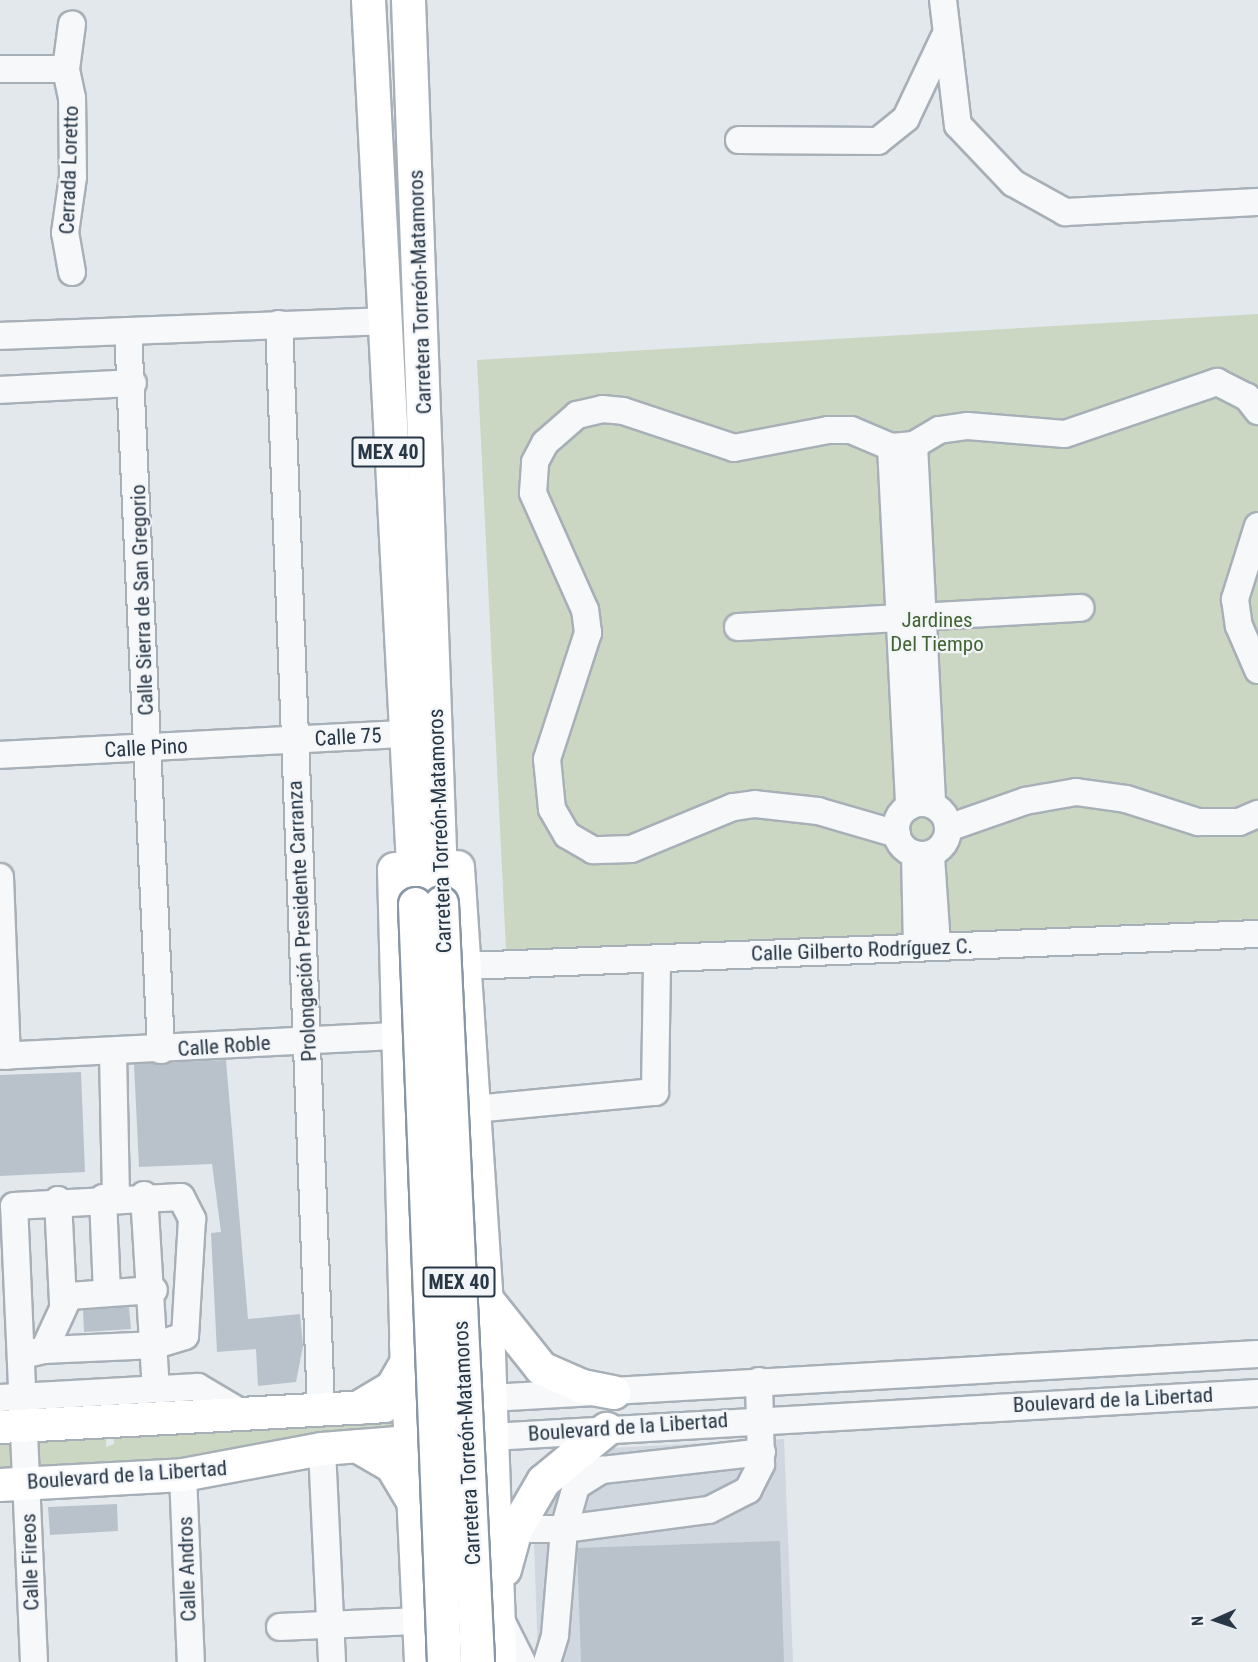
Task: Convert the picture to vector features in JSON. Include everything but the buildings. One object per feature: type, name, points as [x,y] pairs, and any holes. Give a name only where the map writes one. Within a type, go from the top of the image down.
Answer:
[{"type":"highway","name":"MEX 40","points":[[368,0],[405,775],[428,904],[444,1662]]},
{"type":"highway","name":"Carretera Torreón-Matamoros","points":[[408,0],[438,806],[428,904],[477,1662]]},
{"type":"highway","points":[[405,775],[394,872],[395,1036],[406,1352],[421,1662]]},
{"type":"highway","points":[[438,806],[460,881],[467,966],[487,1309],[491,1437],[505,1525],[497,1604],[499,1662]]},
{"type":"highway","points":[[406,1352],[444,1346],[468,1336],[487,1309]]},
{"type":"highway","points":[[487,1309],[541,1368],[582,1386],[613,1392]]},
{"type":"highway","points":[[359,1407],[392,1387],[406,1352]]},
{"type":"highway","points":[[505,1525],[543,1481],[606,1429]]},
{"type":"highway","points":[[358,1446],[392,1466],[413,1506]]},
{"type":"highway","points":[[413,1506],[456,1500],[484,1511],[505,1525]]},
{"type":"main road","name":"Boulevard de la Libertad","points":[[12,1412],[242,1413],[409,1405],[490,1398]]},
{"type":"main road","name":"Boulevard de la Libertad","points":[[14,1484],[183,1475],[322,1449],[491,1437]]},
{"type":"street","points":[[943,0],[944,38],[958,124],[1012,183],[1065,212],[1258,202]]},
{"type":"street","name":"Cerrada Loretto","points":[[72,24],[66,69],[72,98],[73,177],[65,233],[72,272]]},
{"type":"street","points":[[739,140],[878,141],[906,118],[944,38]]},
{"type":"street","points":[[0,69],[66,69]]},
{"type":"street","points":[[0,336],[382,321]]},
{"type":"street","name":"Prolongación Presidente Carranza","points":[[279,324],[292,740],[308,1040],[321,1409]]},
{"type":"street","name":"Calle Sierra de San Gregorio","points":[[128,331],[133,383],[161,1050]]},
{"type":"street","points":[[923,853],[897,834],[818,811],[755,804],[713,814],[631,849],[593,850],[567,835],[552,809],[547,759],[588,633],[585,609],[537,508],[532,478],[545,443],[560,427],[602,409],[623,411],[734,448],[828,430],[851,430],[903,446],[939,430],[968,426],[1065,434],[1217,382],[1240,392],[1258,411]]},
{"type":"street","points":[[0,390],[133,383]]},
{"type":"street","points":[[903,446],[921,806],[948,828]]},
{"type":"street","points":[[1258,526],[1235,599],[1239,626],[1258,670]]},
{"type":"street","points":[[738,627],[1080,608]]},
{"type":"street","name":"Calle 75","points":[[292,740],[403,734]]},
{"type":"street","name":"Calle Pino","points":[[0,755],[292,740]]},
{"type":"street","points":[[948,828],[1025,801],[1076,792],[1126,799],[1198,822],[1239,822],[1258,814]]},
{"type":"street","points":[[897,834],[899,818],[921,806]]},
{"type":"street","points":[[923,853],[945,840],[948,828]]},
{"type":"street","points":[[923,853],[927,947]]},
{"type":"street","points":[[0,877],[4,1056]]},
{"type":"street","name":"Calle Gilberto Rodríguez C.","points":[[467,966],[1258,934]]},
{"type":"street","points":[[474,1109],[656,1092],[657,958]]},
{"type":"street","name":"Calle Roble","points":[[4,1056],[113,1053],[395,1036]]},
{"type":"street","points":[[107,1292],[113,1053]]},
{"type":"street","points":[[144,1196],[154,1290],[156,1389]]},
{"type":"street","points":[[22,1346],[155,1345],[185,1335],[192,1219],[181,1197],[144,1196],[58,1200],[63,1304]]},
{"type":"street","name":"Calle Fireos","points":[[34,1662],[14,1484],[12,1412],[22,1346],[8,1273],[14,1206],[58,1200]]},
{"type":"street","points":[[22,1346],[63,1304],[78,1293],[154,1290]]},
{"type":"street","name":"Boulevard de la Libertad","points":[[490,1398],[1258,1354]]},
{"type":"street","points":[[505,1525],[564,1529],[709,1510],[748,1490],[759,1474],[762,1452],[759,1381]]},
{"type":"street","points":[[12,1412],[156,1389],[198,1386],[242,1413]]},
{"type":"street","name":"Boulevard de la Libertad","points":[[491,1437],[760,1417],[1258,1393]]},
{"type":"street","points":[[322,1449],[332,1662]]},
{"type":"street","points":[[547,1662],[555,1635],[564,1529],[576,1486],[602,1470],[762,1452]]},
{"type":"street","name":"Calle Andros","points":[[183,1475],[191,1662]]},
{"type":"street","points":[[497,1604],[522,1662]]},
{"type":"street","points":[[280,1627],[419,1621]]},
{"type":"shaded area","points":[[784,1439],[793,1662],[538,1662],[534,1539],[543,1498],[581,1463],[611,1448]]},
{"type":"green space","name":"Jardines Del Tiempo","points":[[1258,314],[1258,919],[506,950],[477,360]]},
{"type":"green space","points":[[402,1412],[406,1435],[229,1457],[0,1473],[0,1438],[107,1432],[106,1447],[114,1444],[113,1424]]}]
